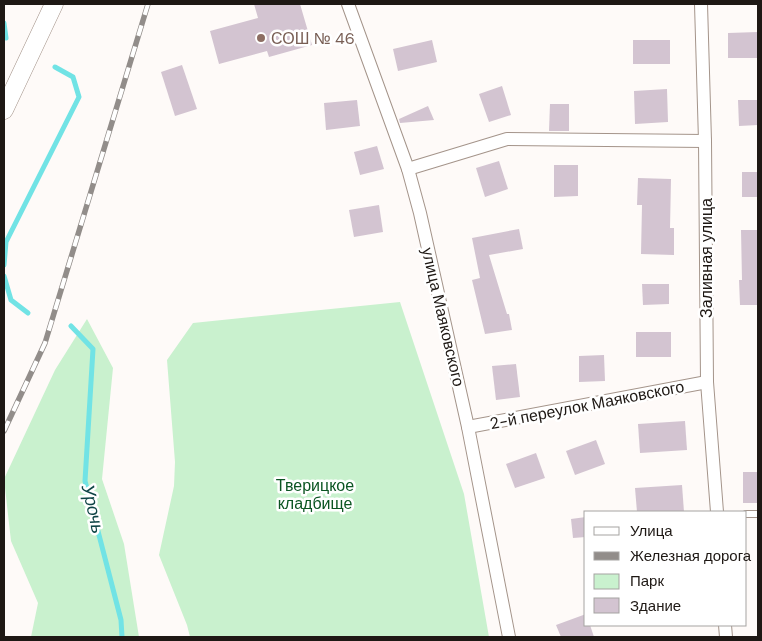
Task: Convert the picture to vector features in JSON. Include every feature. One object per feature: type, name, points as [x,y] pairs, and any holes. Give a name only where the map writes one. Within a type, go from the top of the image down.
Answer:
[{"type":"main road","points":[[4,110],[54,4]]},
{"type":"street","name":"улица Маяковского","points":[[348,4],[408,169],[468,428],[508,637]]},
{"type":"street","name":"Заливная улица","points":[[701,4],[705,141],[707,382],[717,511]]},
{"type":"street","points":[[408,169],[507,139],[705,141]]},
{"type":"street","name":"2-й переулок Маяковского","points":[[468,428],[707,382]]},
{"type":"green space","name":"Тверицкое кладбище","points":[[400,302],[464,494],[489,637],[190,637],[159,555],[174,486],[175,462],[167,360],[193,323]]},
{"type":"green space","points":[[87,319],[113,368],[102,479],[124,544],[139,637],[31,637],[38,603],[11,541],[4,479],[55,370]]},
{"type":"building","name":"СОШ № 46","points":[[254,4],[300,4],[312,45],[269,57],[267,51],[219,64],[210,31],[258,18]]},
{"type":"building","points":[[758,32],[758,58],[728,58],[728,33]]},
{"type":"building","points":[[432,40],[437,62],[398,71],[393,49]]},
{"type":"building","points":[[633,40],[670,40],[670,64],[633,64]]},
{"type":"building","points":[[182,65],[197,109],[175,116],[161,72]]},
{"type":"building","points":[[502,86],[511,115],[489,122],[479,94]]},
{"type":"building","points":[[667,89],[668,122],[635,124],[634,91]]},
{"type":"building","points":[[357,100],[360,126],[326,130],[324,103]]},
{"type":"building","points":[[738,100],[758,100],[758,125],[739,126]]},
{"type":"building","points":[[550,104],[569,104],[569,131],[549,131]]},
{"type":"building","points":[[428,106],[434,120],[400,123],[399,119]]},
{"type":"building","points":[[377,146],[384,169],[360,175],[354,152]]},
{"type":"building","points":[[499,161],[508,189],[485,197],[476,168]]},
{"type":"building","points":[[554,165],[578,165],[578,196],[554,197]]},
{"type":"building","points":[[742,172],[758,172],[758,197],[742,197]]},
{"type":"building","points":[[638,178],[671,179],[670,228],[674,228],[674,255],[641,254],[642,205],[637,205]]},
{"type":"building","points":[[379,205],[383,232],[354,237],[349,210]]},
{"type":"building","points":[[519,229],[523,249],[489,255],[507,314],[509,314],[512,330],[485,334],[472,280],[480,278],[472,238]]},
{"type":"building","points":[[741,230],[758,230],[758,305],[740,305],[739,280],[742,280]]},
{"type":"building","points":[[642,284],[669,284],[669,304],[643,305]]},
{"type":"building","points":[[636,332],[671,332],[671,357],[636,357]]},
{"type":"building","points":[[604,355],[605,381],[579,382],[579,356]]},
{"type":"building","points":[[516,364],[520,397],[496,400],[492,366]]},
{"type":"building","points":[[685,421],[687,450],[640,453],[638,424]]},
{"type":"building","points":[[596,440],[605,464],[575,475],[566,451]]},
{"type":"building","points":[[536,453],[545,478],[515,488],[506,464]]},
{"type":"building","points":[[743,472],[758,472],[758,503],[743,503]]},
{"type":"building","points":[[682,485],[684,511],[637,511],[635,488]]},
{"type":"building","points":[[584,517],[584,537],[573,538],[571,519]]},
{"type":"building","points":[[584,615],[584,626],[590,626],[594,637],[561,637],[556,625]]},
{"type":"waterway","name":"Урочь","points":[[4,23],[6,38]]},
{"type":"waterway","name":"Урочь","points":[[4,265],[6,242],[79,97],[73,77],[55,67]]},
{"type":"waterway","name":"Урочь","points":[[4,276],[11,300],[28,313]]},
{"type":"waterway","name":"Урочь","points":[[71,326],[93,349],[85,481],[121,620],[122,637]]},
{"type":"railway","points":[[4,431],[45,343],[148,4]]},
{"type":"place","name":"СОШ № 46","points":[[261,38]]}]
